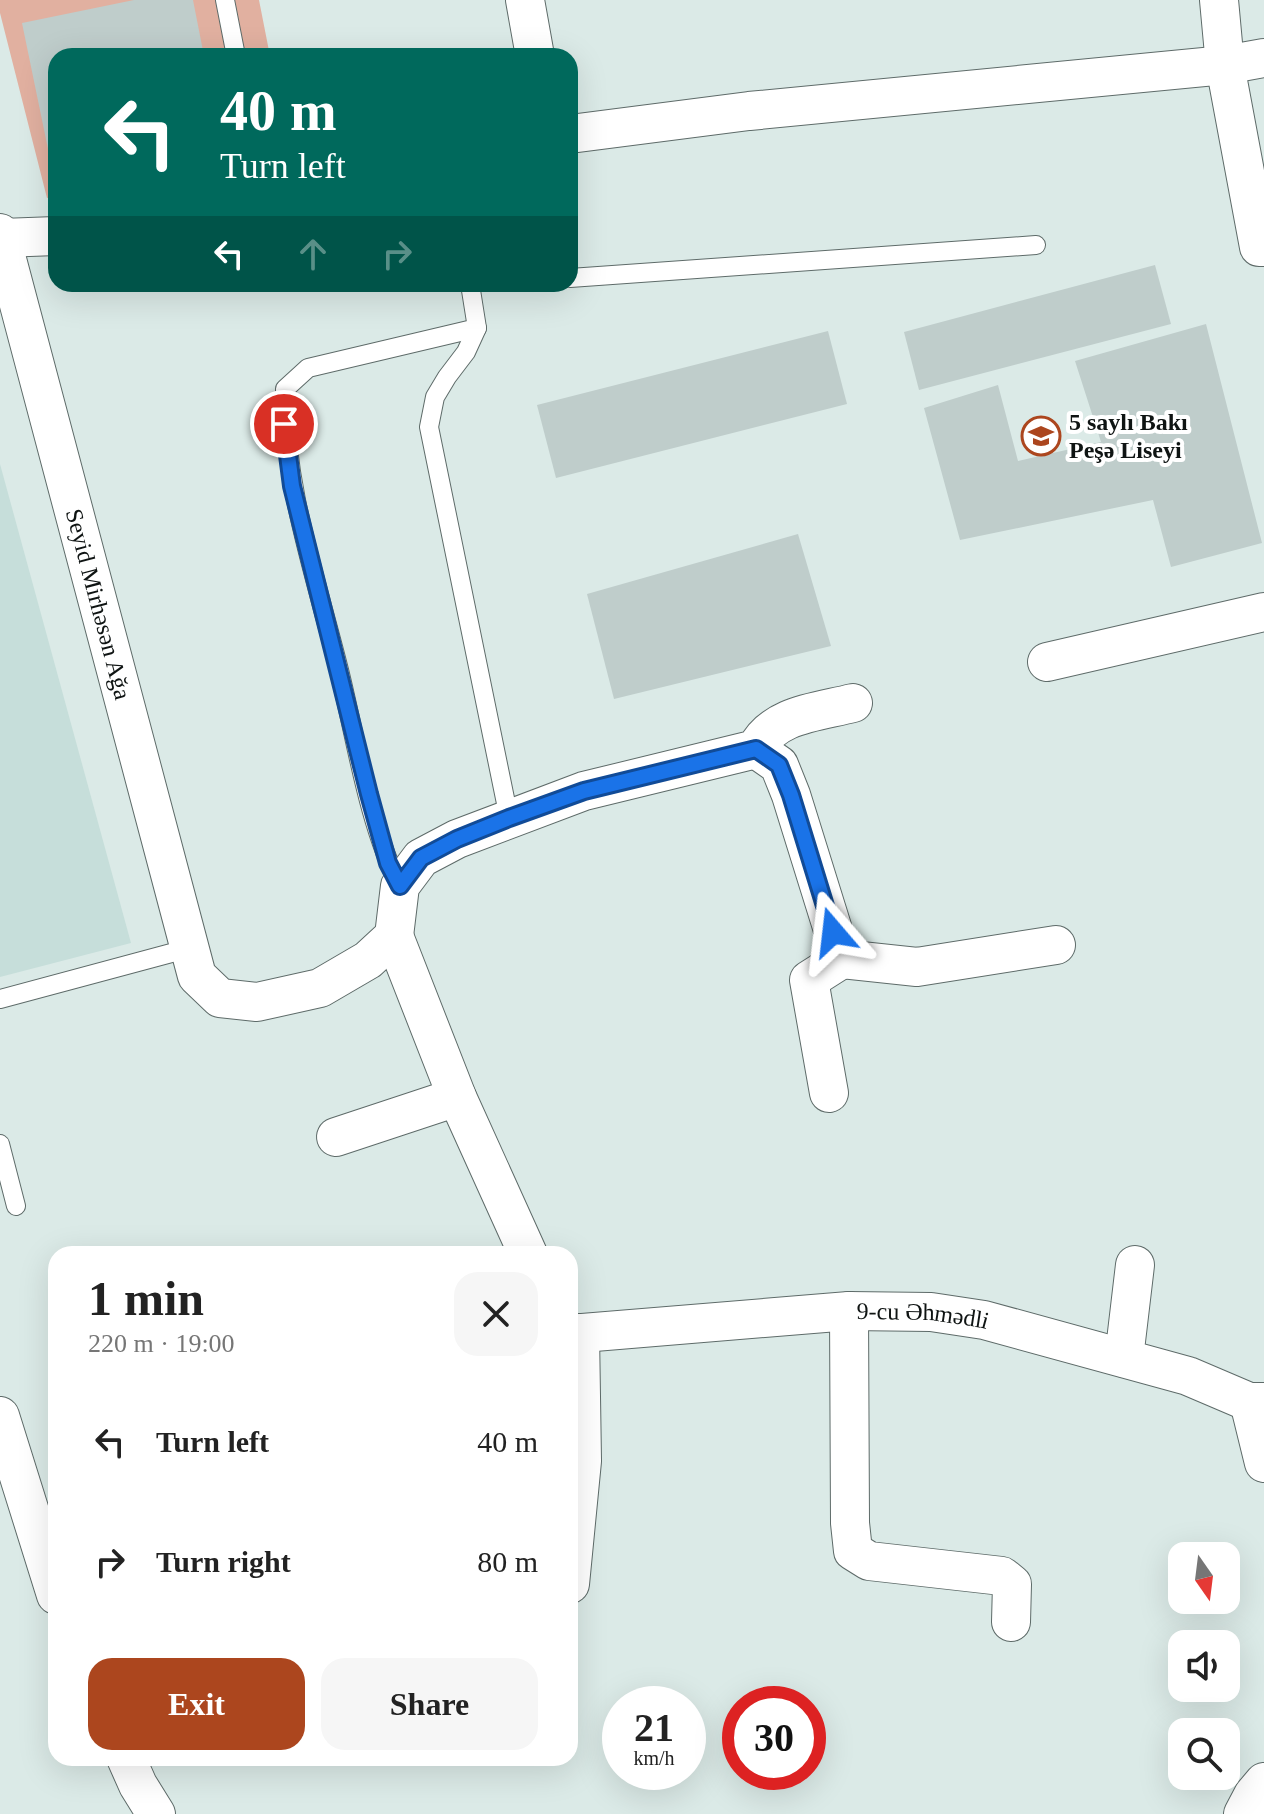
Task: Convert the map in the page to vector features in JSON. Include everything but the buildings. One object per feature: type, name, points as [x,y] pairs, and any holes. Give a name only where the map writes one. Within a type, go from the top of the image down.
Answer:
[{"type":"street","points":[[525,0],[534,48]]},
{"type":"street","points":[[1219,0],[1225,65],[1262,254]]},
{"type":"street","points":[[578,133],[749,111],[1225,65],[1264,58]]},
{"type":"street","points":[[1,236],[48,236]]},
{"type":"street","name":"Seyid Mirhəsən Ağa","points":[[1,236],[193,962]]},
{"type":"street","points":[[1047,662],[1264,612]]},
{"type":"street","points":[[524,1246],[457,1097],[394,936],[400,886],[421,858],[457,839],[584,791],[756,749],[764,734],[782,721],[853,703]]},
{"type":"street","points":[[756,749],[779,765],[842,959]]},
{"type":"street","points":[[193,962],[220,998],[257,1002],[320,988],[368,960],[394,936]]},
{"type":"street","points":[[829,1093],[809,980],[842,959],[917,967],[1056,945]]},
{"type":"street","points":[[336,1137],[457,1097]]},
{"type":"street","points":[[1124,1358],[1135,1265]]},
{"type":"street","points":[[849,1311],[850,1523],[853,1551],[869,1561],[1002,1576],[1012,1584],[1011,1622]]},
{"type":"street","name":"9-cu Əhmədli","points":[[578,1334],[849,1311],[931,1312],[984,1320],[1124,1358],[1188,1376],[1256,1402]]},
{"type":"street","points":[[578,1388],[582,1461],[578,1502]]},
{"type":"street","points":[[1256,1402],[1264,1463]]},
{"type":"street","points":[[0,1416],[48,1569]]},
{"type":"street","points":[[130,1766],[156,1814]]},
{"type":"street","points":[[1243,1814],[1264,1782]]},
{"type":"lane","points":[[225,0],[234,48]]},
{"type":"lane","points":[[578,277],[1036,245]]},
{"type":"lane","points":[[471,292],[477,328],[466,352],[435,397],[429,427],[509,818]]},
{"type":"lane","points":[[400,886],[388,863],[369,794],[292,486],[284,424],[285,389],[308,368],[477,328]]},
{"type":"lane","points":[[0,999],[193,962]]},
{"type":"lane","points":[[0,1144],[16,1206]]},
{"type":"shaded area","points":[[0,0],[259,0],[268,48],[48,48],[47,198],[0,13]]},
{"type":"shaded area","points":[[0,464],[131,943],[0,977]]},
{"type":"place","name":"5 saylı Bakı Peşə Liseyi","points":[[1041,436]]},
{"type":"route","points":[[284,424],[292,486],[369,794],[388,863],[400,886],[421,858],[457,839],[509,818],[584,791],[756,749],[779,765],[833,932]]}]
